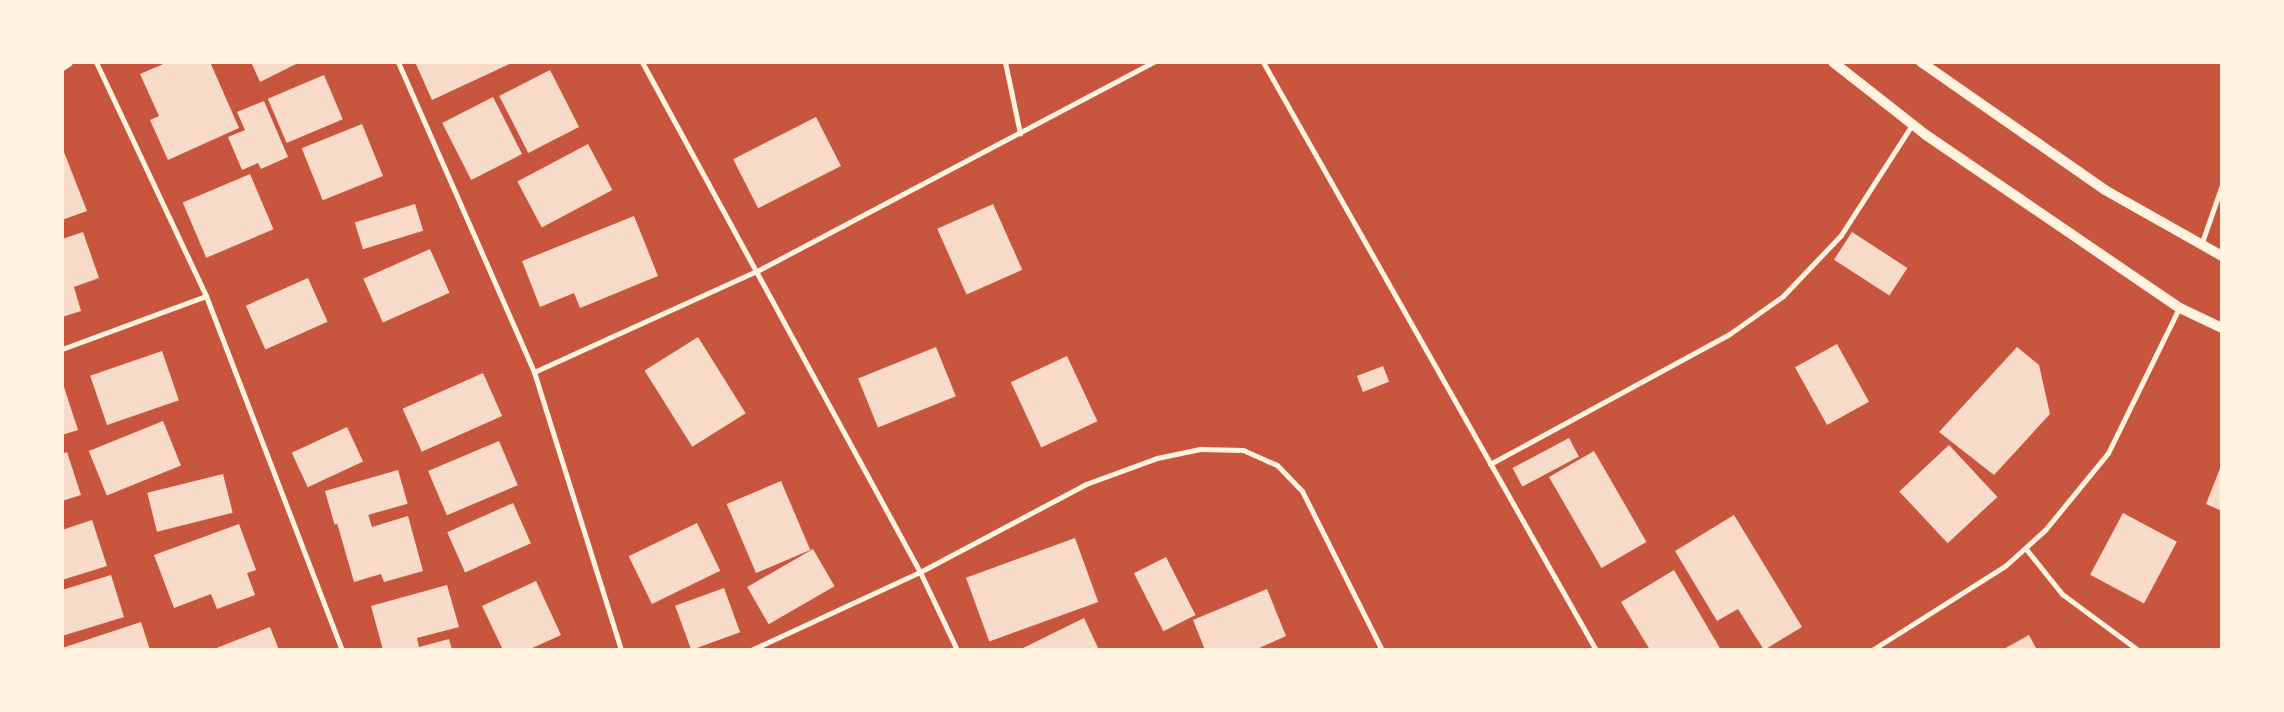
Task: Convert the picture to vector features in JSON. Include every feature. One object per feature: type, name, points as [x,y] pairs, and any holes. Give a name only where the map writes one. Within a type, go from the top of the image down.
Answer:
[{"type":"main road","points":[[1833,62],[1912,125],[2180,308],[2222,328]]},
{"type":"main road","points":[[1921,62],[2105,190],[2222,256]]},
{"type":"street","points":[[62,66],[68,62]]},
{"type":"street","points":[[96,62],[206,296],[342,650]]},
{"type":"street","points":[[398,62],[534,372],[621,649]]},
{"type":"street","points":[[642,62],[920,572],[957,650]]},
{"type":"street","points":[[1005,62],[1020,133]]},
{"type":"street","points":[[534,372],[757,271],[1153,62]]},
{"type":"street","points":[[1263,62],[1596,650]]},
{"type":"street","points":[[1490,464],[1728,335],[1783,296],[1841,235],[1912,125]]},
{"type":"street","points":[[2201,245],[2222,185]]},
{"type":"street","points":[[62,349],[206,296]]},
{"type":"street","points":[[1872,650],[2026,549],[2108,453],[2180,308]]},
{"type":"street","points":[[751,650],[920,572],[1086,484],[1156,458],[1200,449],[1243,450],[1277,465],[1302,491],[1382,650]]},
{"type":"street","points":[[2026,549],[2062,594],[2138,650]]},
{"type":"building","points":[[168,62],[210,62],[239,128],[168,160],[150,120],[159,116],[140,74]]},
{"type":"building","points":[[251,62],[300,62],[260,82]]},
{"type":"building","points":[[415,62],[514,62],[432,100]]},
{"type":"building","points":[[550,70],[579,127],[528,153],[499,96]]},
{"type":"building","points":[[324,75],[343,119],[287,143],[268,99]]},
{"type":"building","points":[[493,97],[522,154],[471,180],[442,123]]},
{"type":"building","points":[[264,101],[288,157],[261,169],[258,163],[242,170],[228,137],[245,130],[237,112]]},
{"type":"building","points":[[816,117],[841,166],[758,208],[733,159]]},
{"type":"building","points":[[362,124],[383,176],[323,200],[302,148]]},
{"type":"building","points":[[588,144],[612,190],[542,227],[517,182]]},
{"type":"building","points":[[62,147],[87,211],[62,220]]},
{"type":"building","points":[[250,174],[273,229],[206,258],[183,203]]},
{"type":"building","points":[[415,204],[423,231],[363,249],[355,222]]},
{"type":"building","points":[[993,204],[1022,270],[967,295],[937,229]]},
{"type":"building","points":[[634,216],[658,276],[580,308],[574,293],[540,307],[522,261]]},
{"type":"building","points":[[83,232],[99,278],[74,287],[81,311],[62,317],[62,239]]},
{"type":"building","points":[[1852,232],[1907,268],[1889,296],[1834,260]]},
{"type":"building","points":[[430,249],[450,293],[383,323],[363,279]]},
{"type":"building","points":[[308,278],[328,322],[265,350],[246,306]]},
{"type":"building","points":[[698,337],[746,413],[692,447],[645,370]]},
{"type":"building","points":[[1837,344],[1869,402],[1827,425],[1795,367]]},
{"type":"building","points":[[936,347],[956,396],[878,428],[858,378]]},
{"type":"building","points":[[2017,347],[2039,365],[2050,414],[1994,475],[1939,432]]},
{"type":"building","points":[[162,351],[179,400],[107,425],[90,376]]},
{"type":"building","points":[[1067,356],[1097,421],[1041,447],[1011,382]]},
{"type":"building","points":[[1383,366],[1389,382],[1363,392],[1357,376]]},
{"type":"building","points":[[483,373],[502,416],[422,452],[403,409]]},
{"type":"building","points":[[62,381],[78,430],[62,435]]},
{"type":"building","points":[[163,421],[181,466],[107,495],[89,451]]},
{"type":"building","points":[[347,427],[363,461],[308,487],[292,453]]},
{"type":"building","points":[[1569,438],[1579,457],[1522,487],[1512,468]]},
{"type":"building","points":[[499,441],[518,485],[447,515],[428,471]]},
{"type":"building","points":[[1949,445],[1997,497],[1948,543],[1899,491]]},
{"type":"building","points":[[1594,451],[1646,542],[1601,568],[1549,477]]},
{"type":"building","points":[[67,452],[81,495],[62,501],[62,454]]},
{"type":"building","points":[[2222,466],[2222,511],[2206,504]]},
{"type":"building","points":[[398,470],[408,504],[335,525],[325,491]]},
{"type":"building","points":[[223,474],[233,513],[157,532],[147,493]]},
{"type":"building","points":[[781,481],[810,550],[756,573],[727,504]]},
{"type":"building","points":[[513,503],[531,543],[465,572],[447,532]]},
{"type":"building","points":[[2123,513],[2177,542],[2144,603],[2090,575]]},
{"type":"building","points":[[368,514],[372,527],[408,516],[423,571],[384,582],[381,574],[354,582],[337,523]]},
{"type":"building","points":[[1734,515],[1802,627],[1764,650],[1738,609],[1717,621],[1675,551]]},
{"type":"building","points":[[92,520],[107,566],[62,580],[62,530]]},
{"type":"building","points":[[697,523],[720,571],[652,604],[629,556]]},
{"type":"building","points":[[239,524],[256,570],[247,573],[255,595],[217,609],[211,594],[174,608],[154,555]]},
{"type":"building","points":[[1075,538],[1098,602],[989,642],[966,578]]},
{"type":"building","points":[[813,549],[834,586],[769,624],[747,587]]},
{"type":"building","points":[[1166,557],[1196,615],[1163,631],[1134,573]]},
{"type":"building","points":[[1674,570],[1721,650],[1650,650],[1621,602]]},
{"type":"building","points":[[111,575],[124,617],[62,636],[62,590]]},
{"type":"building","points":[[536,581],[561,635],[528,650],[503,650],[482,606]]},
{"type":"building","points":[[447,585],[459,627],[417,638],[419,647],[449,639],[452,650],[383,650],[371,606]]},
{"type":"building","points":[[724,588],[740,632],[691,650],[675,606]]},
{"type":"building","points":[[1267,589],[1286,636],[1255,650],[1205,650],[1193,620]]},
{"type":"building","points":[[1084,618],[1099,650],[1019,650]]},
{"type":"building","points":[[141,622],[150,650],[62,650],[62,648]]},
{"type":"building","points":[[270,627],[279,650],[214,650],[214,649]]},
{"type":"building","points":[[2029,635],[2037,650],[2002,650]]}]
